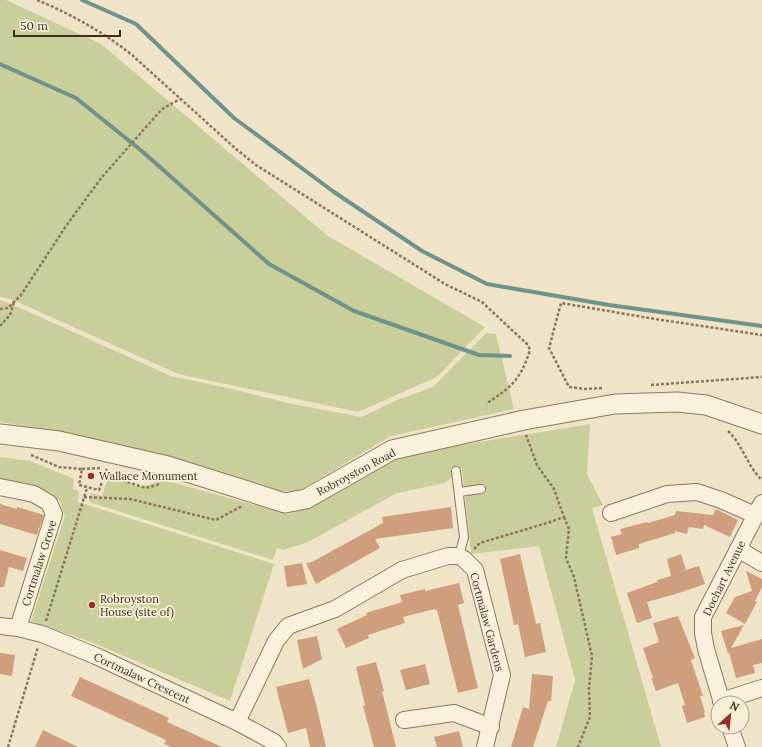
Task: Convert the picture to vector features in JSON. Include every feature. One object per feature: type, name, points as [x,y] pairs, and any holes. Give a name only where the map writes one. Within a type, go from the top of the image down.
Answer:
[{"type":"street","name":"Robroyston Road","points":[[0,434],[59,441],[168,466],[285,503],[306,499],[392,450],[523,420],[615,404],[677,402],[706,405],[762,424]]},
{"type":"street","name":"Cortmalaw Grove","points":[[0,487],[34,494],[49,502],[54,514],[18,628]]},
{"type":"street","points":[[611,513],[667,494],[697,492],[721,500],[759,509]]},
{"type":"street","name":"Dochart Avenue","points":[[720,695],[706,649],[703,633],[703,617],[759,509]]},
{"type":"street","points":[[738,549],[762,563]]},
{"type":"street","points":[[237,722],[276,641],[288,626],[335,609],[402,570],[448,556],[462,558]]},
{"type":"street","name":"Cortmalaw Gardens","points":[[462,558],[475,570],[502,675],[485,747]]},
{"type":"street","name":"Cortmalaw Crescent","points":[[0,626],[18,628],[42,634],[96,656],[237,722],[274,742],[278,747]]},
{"type":"street","points":[[742,695],[762,688]]},
{"type":"street","points":[[404,720],[454,714],[491,726]]},
{"type":"street","points":[[733,735],[737,747]]},
{"type":"lane","points":[[456,471],[464,537],[462,558]]},
{"type":"lane","points":[[458,492],[481,489]]},
{"type":"path","points":[[38,0],[92,27],[114,41],[132,55],[236,149],[256,165],[445,284],[482,302],[528,345],[530,350],[519,378],[508,389],[486,404]]},
{"type":"path","points":[[0,309],[8,308],[21,296],[66,226],[102,177],[162,109],[180,99]]},
{"type":"path","points":[[0,326],[10,315],[14,302]]},
{"type":"path","points":[[609,388],[586,389],[569,387],[548,348],[561,303],[762,335]]},
{"type":"path","points":[[647,385],[762,377]]},
{"type":"path","points":[[523,420],[527,437],[537,465],[554,488],[569,529],[566,558],[574,577],[592,656],[589,689],[590,717],[578,747]]},
{"type":"path","points":[[724,426],[734,436],[754,471],[762,480]]},
{"type":"path","points":[[82,469],[79,485],[99,490],[112,453]]},
{"type":"path","points":[[29,455],[59,467],[82,469],[105,468],[105,473],[109,476],[146,488],[160,484]]},
{"type":"path","points":[[8,747],[87,488]]},
{"type":"path","points":[[462,558],[480,542],[547,523],[564,516]]},
{"type":"green space","points":[[0,0],[6,0],[101,44],[328,236],[485,327],[437,377],[358,412],[178,374],[11,299],[0,297]]},
{"type":"green space","points":[[0,300],[171,376],[288,403],[361,417],[395,401],[433,387],[486,333],[496,334],[514,409],[391,436],[297,492],[275,491],[219,472],[54,431],[0,422]]},
{"type":"green space","points":[[590,424],[587,474],[603,505],[592,508],[661,747],[556,747],[575,680],[539,546],[471,554],[462,469],[445,483],[397,493],[306,543],[283,550],[277,548],[273,560],[89,502],[91,493],[102,496],[108,477],[141,487],[163,480],[288,514],[302,509],[386,462],[429,450]]},
{"type":"green space","points":[[0,457],[30,461],[74,479],[73,489],[79,491],[78,502],[274,564],[230,701],[91,642],[31,621],[65,516],[60,502],[51,493],[0,479]]},
{"type":"building","points":[[0,504],[17,509],[17,507],[44,515],[37,535],[0,524]]},
{"type":"building","points":[[451,507],[453,528],[375,539],[380,548],[316,584],[306,563],[312,562],[383,523],[382,517]]},
{"type":"building","points":[[716,509],[738,520],[730,537],[704,525],[703,529],[689,527],[687,534],[675,531],[675,533],[639,544],[639,548],[616,555],[611,537],[622,534],[620,529],[675,515],[676,511],[713,515]]},
{"type":"building","points":[[0,550],[27,558],[23,571],[9,567],[4,587],[0,587]]},
{"type":"building","points":[[520,554],[536,624],[540,623],[546,652],[525,657],[518,624],[514,625],[500,559]]},
{"type":"building","points":[[681,554],[686,570],[699,566],[705,584],[647,602],[652,618],[637,623],[627,593],[657,582],[657,580],[671,576],[667,559]]},
{"type":"building","points":[[302,563],[307,584],[287,587],[284,566]]},
{"type":"building","points":[[746,571],[762,579],[762,587],[755,601],[757,602],[745,624],[726,613],[735,597],[752,591]]},
{"type":"building","points":[[459,583],[464,603],[458,605],[478,688],[458,693],[437,610],[435,609],[403,617],[405,623],[368,635],[369,638],[346,648],[337,629],[367,615],[366,613],[402,602],[400,595]]},
{"type":"building","points":[[678,616],[695,658],[691,660],[703,696],[700,696],[705,712],[705,717],[687,723],[682,706],[685,705],[678,683],[656,691],[643,648],[659,642],[653,623]]},
{"type":"building","points":[[744,625],[731,648],[762,639],[762,663],[753,665],[755,673],[736,678],[729,652],[728,654],[721,631]]},
{"type":"building","points":[[317,636],[322,659],[303,669],[297,640]]},
{"type":"building","points":[[0,653],[15,655],[12,676],[0,674]]},
{"type":"building","points":[[376,662],[396,747],[374,747],[363,706],[365,705],[356,667]]},
{"type":"building","points":[[425,664],[430,684],[406,690],[400,670]]},
{"type":"building","points":[[532,674],[553,676],[551,701],[548,701],[533,747],[511,747],[523,707],[529,709]]},
{"type":"building","points":[[80,677],[169,718],[167,722],[222,747],[171,747],[164,744],[166,740],[71,696]]},
{"type":"building","points":[[309,679],[326,747],[310,747],[306,728],[288,733],[276,687]]},
{"type":"building","points":[[43,730],[78,747],[35,747]]},
{"type":"building","points":[[459,731],[463,747],[437,747],[434,737]]},
{"type":"waterway","points":[[82,0],[136,24],[234,118],[334,192],[422,251],[487,284],[609,305],[762,326]]},
{"type":"waterway","points":[[0,64],[76,98],[143,152],[269,264],[354,311],[479,355],[510,356]]},
{"type":"place","name":"Wallace Monument","points":[[91,476]]},
{"type":"place","name":"Robroyston House (site of)","points":[[92,605]]}]
